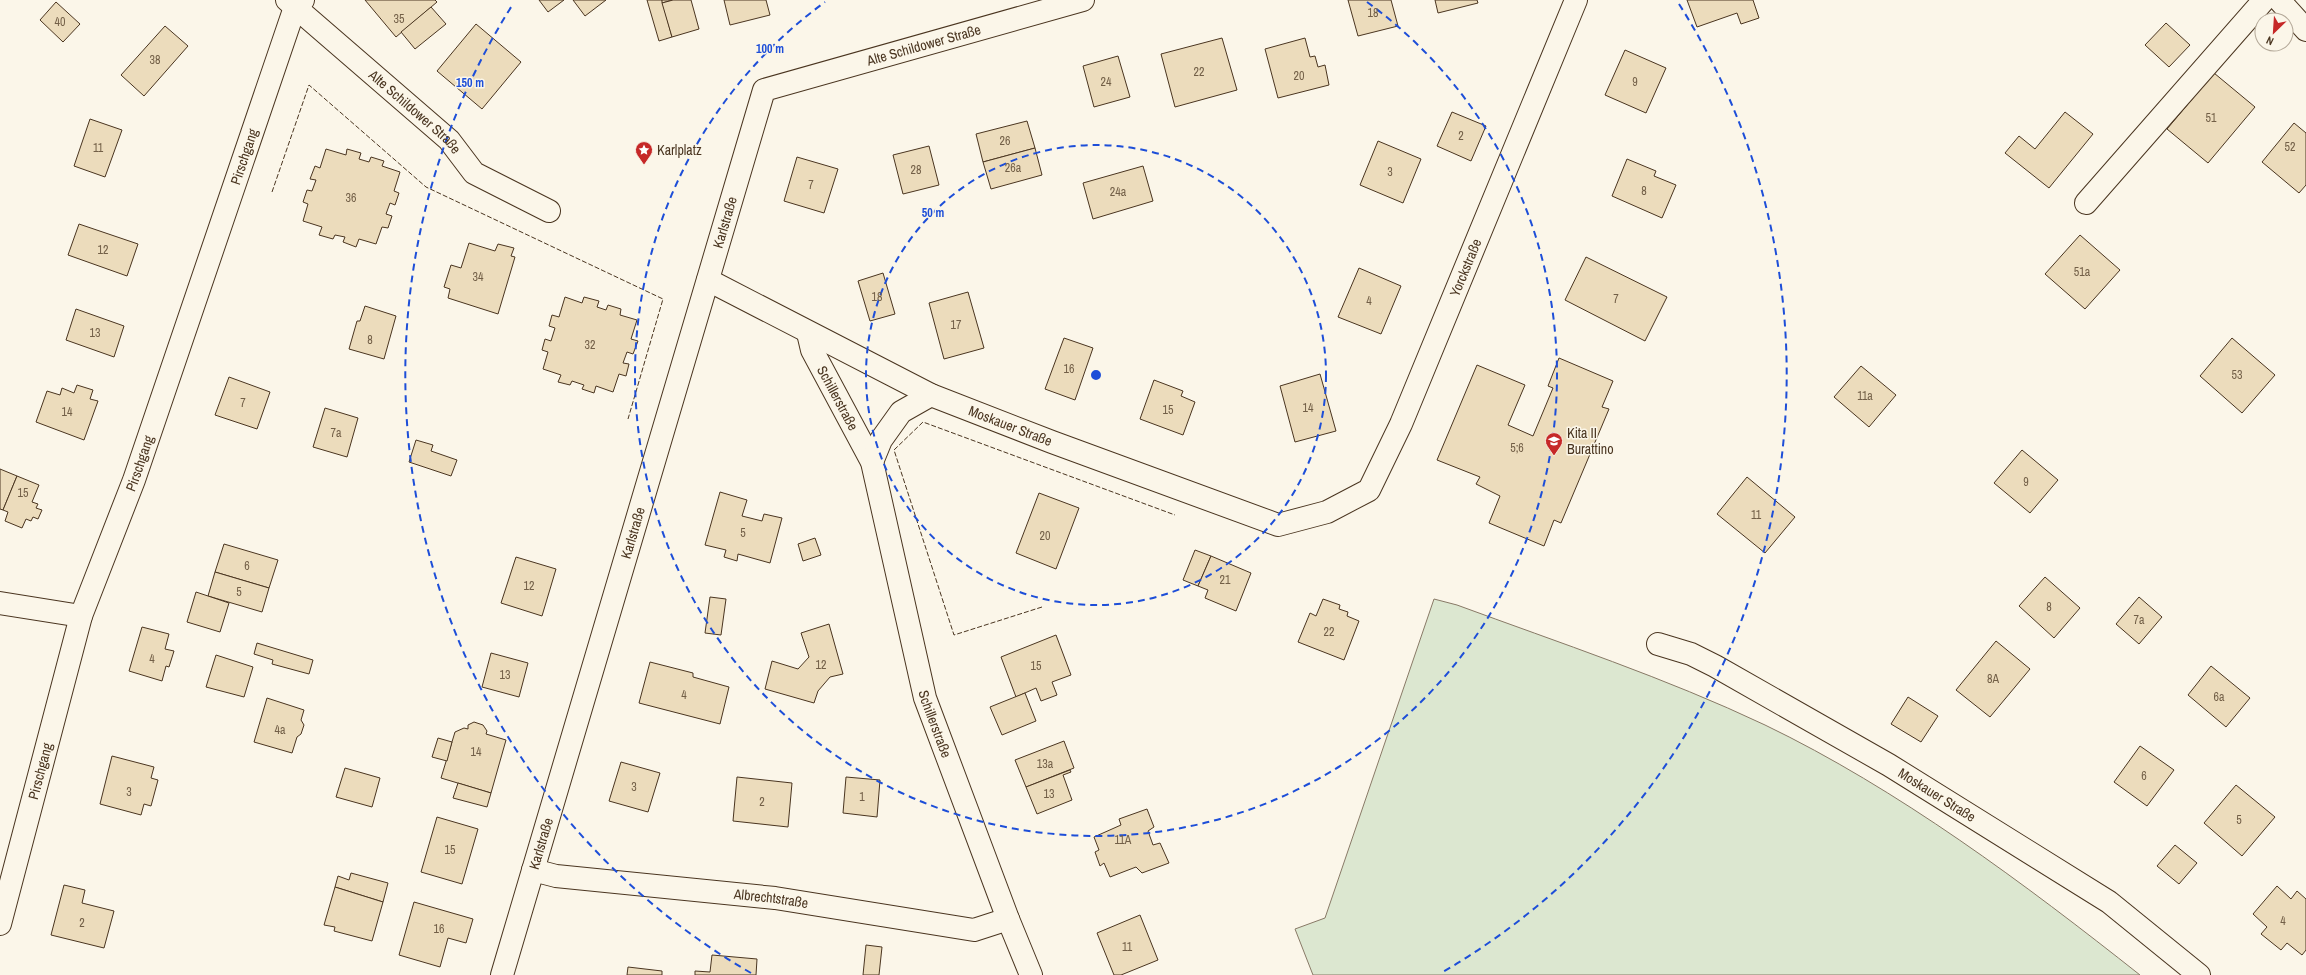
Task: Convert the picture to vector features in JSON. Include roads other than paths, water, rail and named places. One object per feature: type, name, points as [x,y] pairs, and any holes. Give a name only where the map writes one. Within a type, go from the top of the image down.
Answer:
[{"type":"street","name":"Alte Schildower Straße","points":[[764,90],[1083,0]]},
{"type":"street","name":"Yorckstraße","points":[[1327,512],[1369,490],[1401,424],[1576,0]]},
{"type":"street","points":[[2086,203],[2264,0]]},
{"type":"street","points":[[2279,0],[2306,30]]},
{"type":"street","name":"Alte Schildower Straße","points":[[295,2],[449,140],[474,173],[549,211]]},
{"type":"street","name":"Pirschgang","points":[[0,924],[81,616],[136,473],[295,2]]},
{"type":"street","name":"Karlstraße","points":[[502,975],[764,90]]},
{"type":"street","name":"Moskauer Straße","points":[[708,280],[808,333],[931,395],[1052,442],[1278,525],[1327,512]]},
{"type":"street","name":"Schillerstraße","points":[[808,333],[812,350],[872,462],[925,698],[1008,919],[1031,975]]},
{"type":"street","points":[[872,462],[881,440],[902,412],[931,395]]},
{"type":"street","points":[[0,603],[81,616]]},
{"type":"street","name":"Moskauer Straße","points":[[1658,644],[1691,654],[1715,666],[1889,765],[2109,902],[2199,975]]},
{"type":"street","name":"Albrechtstraße","points":[[533,870],[556,876],[775,898],[974,930],[1008,919]]},
{"type":"place","name":"Karlplatz","points":[[644,165]]},
{"type":"place","name":"Kita II Burattino","points":[[1554,456]]}]
